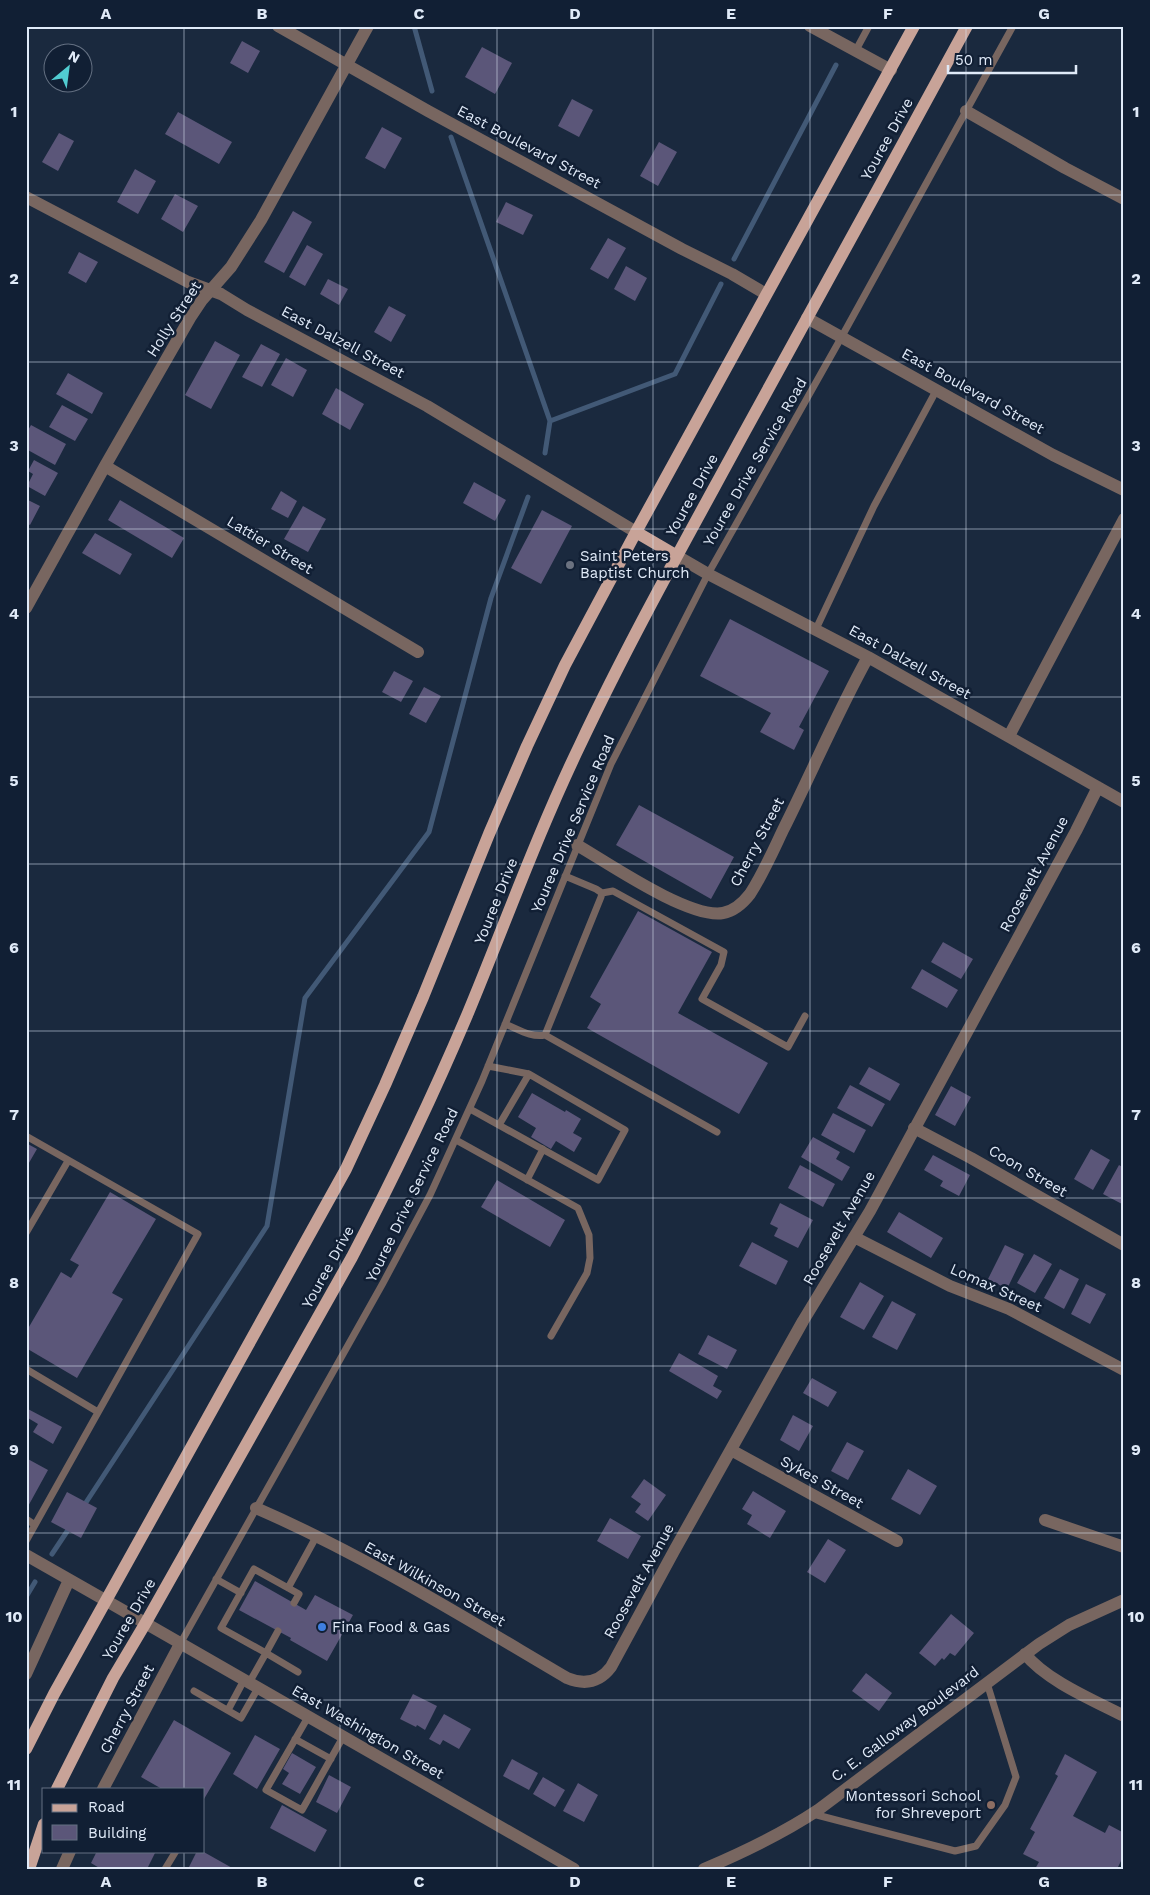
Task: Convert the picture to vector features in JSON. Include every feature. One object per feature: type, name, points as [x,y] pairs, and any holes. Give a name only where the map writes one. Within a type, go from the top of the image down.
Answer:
[{"type":"main road","name":"Youree Drive","points":[[26,1749],[105,1600],[346,1169],[423,997],[485,843],[527,746],[566,664],[636,532],[914,26]]},
{"type":"main road","name":"Youree Drive","points":[[58,1788],[113,1678],[382,1201],[468,1014],[541,832],[608,686],[677,556],[967,26]]},
{"type":"main road","points":[[636,532],[677,556]]},
{"type":"main road","points":[[29,1869],[42,1830]]},
{"type":"street","name":"East Boulevard Street","points":[[278,26],[766,294]]},
{"type":"street","name":"Holly Street","points":[[26,608],[190,318],[231,267],[261,220],[348,66],[368,26]]},
{"type":"street","points":[[810,26],[891,70]]},
{"type":"street","points":[[966,111],[1065,168],[1124,199]]},
{"type":"street","name":"East Dalzell Street","points":[[26,197],[188,282],[211,290],[427,406],[636,532]]},
{"type":"street","name":"East Boulevard Street","points":[[807,318],[1053,455],[1124,490]]},
{"type":"street","name":"Lattier Street","points":[[105,466],[418,652]]},
{"type":"street","points":[[1009,736],[1124,519]]},
{"type":"street","name":"East Dalzell Street","points":[[677,556],[868,657],[1124,802]]},
{"type":"street","name":"Cherry Street","points":[[577,845],[684,906],[708,913],[722,913],[740,905],[749,894],[766,865],[847,694],[868,657]]},
{"type":"street","name":"Roosevelt Avenue","points":[[598,1679],[611,1667],[731,1450],[854,1237],[1076,831],[1098,787]]},
{"type":"street","name":"Coon Street","points":[[914,1128],[1124,1244]]},
{"type":"street","name":"Lomax Street","points":[[854,1237],[950,1286],[1009,1310],[1124,1370]]},
{"type":"street","name":"Sykes Street","points":[[731,1450],[897,1541]]},
{"type":"street","name":"East Wilkinson Street","points":[[256,1508],[399,1580],[566,1678],[579,1683],[598,1679]]},
{"type":"street","points":[[1045,1520],[1124,1547]]},
{"type":"street","points":[[26,1555],[105,1600]]},
{"type":"street","points":[[26,1674],[69,1580]]},
{"type":"street","name":"East Washington Street","points":[[105,1600],[574,1869]]},
{"type":"street","name":"C. E. Galloway Boulevard","points":[[704,1869],[750,1849],[812,1814],[1025,1654],[1069,1625],[1124,1600]]},
{"type":"street","name":"Cherry Street","points":[[106,1788],[180,1644]]},
{"type":"street","points":[[1025,1654],[1035,1665],[1053,1678],[1124,1716]]},
{"type":"street","points":[[62,1869],[70,1852]]},
{"type":"lane","points":[[856,50],[869,26]]},
{"type":"lane","name":"Youree Drive Service Road","points":[[180,1644],[384,1283],[456,1140],[611,764],[708,574],[842,338],[1012,26]]},
{"type":"lane","points":[[816,629],[874,506],[937,389]]},
{"type":"lane","points":[[565,876],[602,893],[613,891],[724,952],[719,969],[702,998],[788,1047],[805,1016]]},
{"type":"lane","points":[[545,1035],[602,893]]},
{"type":"lane","points":[[505,1024],[538,1037],[545,1035],[717,1132]]},
{"type":"lane","points":[[470,1109],[598,1180],[625,1130],[528,1074],[488,1066]]},
{"type":"lane","points":[[499,1125],[528,1074]]},
{"type":"lane","points":[[26,1136],[198,1234],[26,1541]]},
{"type":"lane","points":[[456,1140],[578,1208],[589,1235],[590,1258],[588,1273],[551,1336]]},
{"type":"lane","points":[[527,1180],[543,1149]]},
{"type":"lane","points":[[26,1233],[68,1160]]},
{"type":"lane","points":[[26,1369],[98,1412]]},
{"type":"lane","points":[[26,1519],[35,1525]]},
{"type":"lane","points":[[288,1588],[316,1537]]},
{"type":"lane","points":[[294,1603],[299,1594],[254,1569],[221,1628],[298,1672]]},
{"type":"lane","points":[[216,1579],[241,1593]]},
{"type":"lane","points":[[194,1691],[241,1718],[250,1684],[278,1631]]},
{"type":"lane","points":[[812,1814],[956,1851],[976,1846],[1005,1805],[1016,1777],[987,1683]]},
{"type":"lane","points":[[228,1710],[250,1684]]},
{"type":"lane","points":[[308,1717],[266,1790],[302,1810],[343,1737]]},
{"type":"lane","points":[[295,1739],[331,1759]]},
{"type":"lane","points":[[166,1869],[175,1852]]},
{"type":"building","points":[[242,41],[260,51],[248,73],[230,63]]},
{"type":"building","points":[[482,47],[512,63],[495,94],[465,77]]},
{"type":"building","points":[[572,99],[593,110],[579,137],[558,126]]},
{"type":"building","points":[[178,112],[232,142],[219,164],[165,134]]},
{"type":"building","points":[[382,127],[402,138],[385,169],[365,158]]},
{"type":"building","points":[[59,133],[74,141],[58,171],[42,162]]},
{"type":"building","points":[[659,142],[677,152],[658,186],[640,176]]},
{"type":"building","points":[[135,169],[156,181],[138,214],[117,202]]},
{"type":"building","points":[[175,194],[198,206],[183,232],[161,219]]},
{"type":"building","points":[[506,202],[533,215],[523,235],[496,222]]},
{"type":"building","points":[[293,211],[312,222],[284,273],[264,262]]},
{"type":"building","points":[[608,238],[626,248],[608,279],[590,269]]},
{"type":"building","points":[[307,245],[323,254],[305,286],[289,277]]},
{"type":"building","points":[[79,252],[98,262],[86,283],[68,273]]},
{"type":"building","points":[[626,266],[647,278],[635,301],[614,289]]},
{"type":"building","points":[[328,279],[348,289],[339,305],[320,294]]},
{"type":"building","points":[[389,306],[406,315],[391,342],[374,332]]},
{"type":"building","points":[[215,341],[240,355],[211,409],[185,395]]},
{"type":"building","points":[[261,344],[280,354],[262,387],[242,377]]},
{"type":"building","points":[[286,358],[307,370],[293,397],[271,385]]},
{"type":"building","points":[[68,373],[103,393],[92,414],[56,394]]},
{"type":"building","points":[[336,388],[364,404],[350,430],[322,414]]},
{"type":"building","points":[[62,405],[88,419],[75,441],[49,427]]},
{"type":"building","points":[[31,425],[66,444],[55,465],[26,449],[26,434]]},
{"type":"building","points":[[34,460],[58,473],[45,496],[27,486],[33,474],[28,471]]},
{"type":"building","points":[[474,482],[506,500],[495,521],[463,503]]},
{"type":"building","points":[[281,491],[297,501],[288,518],[271,509]]},
{"type":"building","points":[[26,499],[40,506],[30,525],[26,523]]},
{"type":"building","points":[[120,500],[184,538],[172,558],[108,520]]},
{"type":"building","points":[[303,506],[326,519],[308,552],[284,539]]},
{"type":"building","points":[[542,510],[572,526],[541,584],[511,568]]},
{"type":"building","points":[[95,533],[132,554],[120,575],[82,553]]},
{"type":"building","points":[[730,619],[829,671],[799,727],[804,730],[794,750],[760,732],[771,713],[700,676]]},
{"type":"building","points":[[394,671],[413,681],[401,702],[382,692]]},
{"type":"building","points":[[424,687],[441,696],[426,723],[409,714]]},
{"type":"building","points":[[639,805],[734,857],[711,899],[616,845]]},
{"type":"building","points":[[638,911],[712,952],[678,1013],[768,1063],[739,1114],[587,1028],[601,1004],[590,997]]},
{"type":"building","points":[[943,942],[973,959],[961,979],[931,962]]},
{"type":"building","points":[[922,969],[958,990],[947,1008],[911,988]]},
{"type":"building","points":[[869,1067],[900,1084],[890,1101],[859,1084]]},
{"type":"building","points":[[850,1085],[885,1104],[872,1127],[837,1108]]},
{"type":"building","points":[[951,1086],[971,1097],[955,1126],[935,1115]]},
{"type":"building","points":[[532,1093],[581,1119],[573,1133],[582,1138],[574,1152],[556,1141],[551,1149],[531,1137],[536,1128],[518,1117]]},
{"type":"building","points":[[833,1113],[866,1130],[854,1153],[821,1135]]},
{"type":"building","points":[[813,1137],[840,1152],[836,1159],[850,1167],[842,1181],[801,1157]]},
{"type":"building","points":[[26,1143],[37,1149],[26,1168]]},
{"type":"building","points":[[1091,1149],[1110,1160],[1093,1190],[1074,1179]]},
{"type":"building","points":[[933,1155],[970,1175],[959,1196],[940,1186],[943,1181],[924,1170]]},
{"type":"building","points":[[800,1165],[835,1184],[823,1207],[788,1188]]},
{"type":"building","points":[[1119,1165],[1124,1168],[1124,1200],[1122,1204],[1103,1194]]},
{"type":"building","points":[[497,1180],[565,1220],[550,1247],[481,1207]]},
{"type":"building","points":[[110,1192],[156,1219],[112,1293],[123,1299],[77,1378],[26,1348],[26,1332],[61,1272],[71,1278],[79,1265],[70,1260]]},
{"type":"building","points":[[780,1203],[813,1220],[798,1248],[774,1236],[778,1228],[770,1224]]},
{"type":"building","points":[[899,1212],[943,1238],[931,1258],[887,1232]]},
{"type":"building","points":[[752,1242],[788,1261],[776,1285],[739,1266]]},
{"type":"building","points":[[1005,1245],[1024,1254],[1007,1289],[988,1279]]},
{"type":"building","points":[[1034,1254],[1052,1264],[1035,1293],[1017,1283]]},
{"type":"building","points":[[1060,1269],[1079,1279],[1064,1309],[1044,1298]]},
{"type":"building","points":[[860,1282],[884,1296],[864,1330],[840,1317]]},
{"type":"building","points":[[1086,1284],[1106,1294],[1090,1324],[1071,1314]]},
{"type":"building","points":[[892,1301],[916,1314],[897,1350],[872,1337]]},
{"type":"building","points":[[708,1335],[737,1350],[727,1369],[698,1354]]},
{"type":"building","points":[[679,1353],[718,1376],[713,1386],[722,1391],[717,1399],[669,1371]]},
{"type":"building","points":[[812,1378],[837,1392],[828,1407],[803,1393]]},
{"type":"building","points":[[26,1408],[62,1427],[53,1444],[33,1432],[38,1424],[28,1418],[26,1422]]},
{"type":"building","points":[[793,1415],[813,1426],[799,1451],[780,1440]]},
{"type":"building","points":[[847,1442],[864,1451],[848,1480],[831,1471]]},
{"type":"building","points":[[26,1458],[48,1470],[26,1510]]},
{"type":"building","points":[[908,1469],[937,1486],[920,1515],[891,1499]]},
{"type":"building","points":[[644,1479],[666,1495],[648,1521],[635,1512],[641,1504],[631,1497]]},
{"type":"building","points":[[753,1491],[786,1511],[770,1538],[747,1524],[752,1515],[742,1509]]},
{"type":"building","points":[[67,1492],[97,1508],[81,1538],[51,1522]]},
{"type":"building","points":[[610,1518],[641,1536],[628,1559],[597,1541]]},
{"type":"building","points":[[828,1539],[846,1550],[825,1583],[807,1572]]},
{"type":"building","points":[[255,1581],[306,1610],[315,1595],[353,1615],[327,1661],[290,1640],[291,1638],[239,1610]]},
{"type":"building","points":[[951,1614],[974,1633],[955,1656],[950,1653],[935,1666],[919,1653]]},
{"type":"building","points":[[866,1673],[892,1693],[879,1711],[852,1691]]},
{"type":"building","points":[[413,1694],[437,1706],[425,1730],[400,1719]]},
{"type":"building","points":[[444,1714],[471,1729],[459,1749],[443,1740],[440,1745],[429,1739]]},
{"type":"building","points":[[174,1720],[231,1753],[205,1797],[205,1788],[160,1788],[141,1777]]},
{"type":"building","points":[[255,1735],[280,1749],[257,1789],[233,1774]]},
{"type":"building","points":[[292,1753],[316,1767],[300,1794],[282,1784],[289,1773],[283,1769]]},
{"type":"building","points":[[1065,1754],[1097,1772],[1073,1816],[1105,1833],[1109,1825],[1124,1833],[1124,1855],[1117,1869],[1035,1869],[1039,1862],[1023,1854],[1035,1832],[1030,1829],[1058,1776],[1055,1774]]},
{"type":"building","points":[[512,1759],[538,1773],[529,1790],[503,1776]]},
{"type":"building","points":[[329,1775],[351,1787],[337,1813],[316,1802]]},
{"type":"building","points":[[543,1777],[565,1790],[555,1807],[533,1794]]},
{"type":"building","points":[[578,1783],[598,1795],[584,1822],[563,1811]]},
{"type":"building","points":[[282,1805],[327,1830],[315,1852],[270,1828]]},
{"type":"building","points":[[96,1852],[156,1852],[147,1869],[101,1869],[91,1863]]},
{"type":"building","points":[[196,1852],[204,1852],[234,1869],[188,1869]]},
{"type":"waterway","points":[[414,26],[432,91]]},
{"type":"waterway","points":[[734,259],[836,65]]},
{"type":"waterway","points":[[451,137],[550,421],[545,453]]},
{"type":"waterway","points":[[550,421],[675,374],[721,284]]},
{"type":"waterway","points":[[83,1507],[267,1226],[305,998],[429,832],[491,598],[528,497]]},
{"type":"waterway","points":[[52,1554],[70,1527]]},
{"type":"waterway","points":[[26,1597],[35,1582]]},
{"type":"place","name":"Saint Peters Baptist Church","points":[[570,565]]},
{"type":"place","name":"Fina Food & Gas","points":[[322,1627]]},
{"type":"place","name":"Montessori School for Shreveport","points":[[991,1805]]}]
